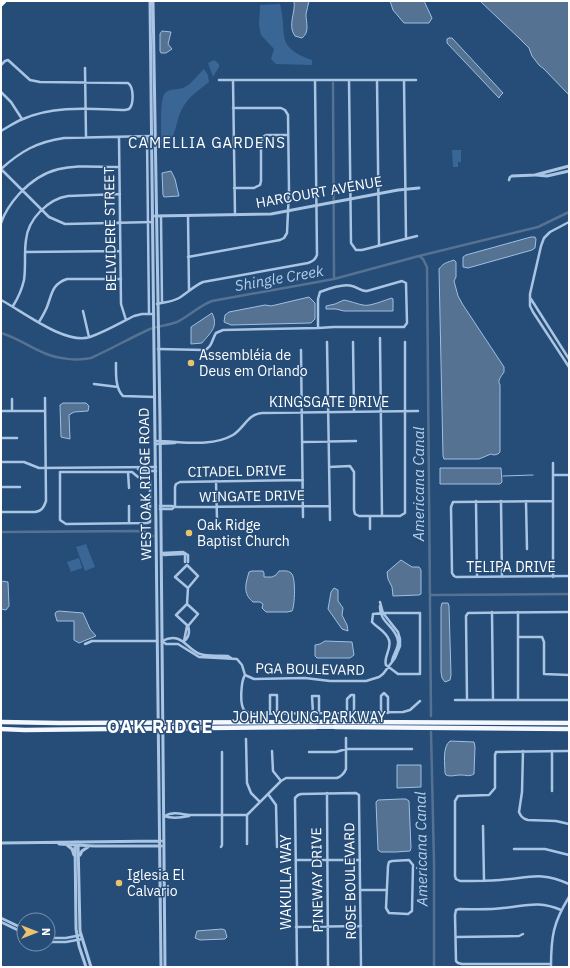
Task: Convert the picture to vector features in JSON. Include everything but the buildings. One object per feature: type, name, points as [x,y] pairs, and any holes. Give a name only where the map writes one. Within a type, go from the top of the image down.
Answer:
[{"type":"highway","points":[[1,4],[4,1]]},
{"type":"highway","name":"JOHN YOUNG PARKWAY","points":[[1,722],[52,724],[344,722],[569,723]]},
{"type":"highway","points":[[335,727],[344,722]]},
{"type":"highway","points":[[482,727],[490,722]]},
{"type":"highway","name":"JOHN YOUNG PARKWAY","points":[[1,729],[316,727]]},
{"type":"highway","name":"JOHN YOUNG PARKWAY","points":[[335,727],[569,728]]},
{"type":"main road","name":"JOHN YOUNG PARKWAY","points":[[316,727],[335,727]]},
{"type":"street","name":"WEST OAK RIDGE ROAD","points":[[150,1],[158,304],[156,319],[160,424],[156,469],[158,469],[157,569],[160,641]]},
{"type":"street","name":"WEST OAK RIDGE ROAD","points":[[153,1],[151,136],[152,216],[150,222],[154,314],[157,332],[155,404],[158,443],[158,507],[160,507],[161,601],[159,787],[161,841],[161,967]]},
{"type":"street","points":[[1,65],[5,61],[10,62],[30,80],[52,82],[125,82],[131,84],[132,87],[132,104],[129,109],[86,109],[49,112],[22,119],[1,131]]},
{"type":"street","points":[[85,68],[86,137]]},
{"type":"street","points":[[219,80],[416,80]]},
{"type":"street","points":[[233,80],[235,215]]},
{"type":"street","points":[[153,274],[155,279],[156,303],[158,304],[171,302],[203,282],[313,262],[317,255],[315,80]]},
{"type":"street","points":[[349,80],[350,243],[356,250],[362,250],[417,236]]},
{"type":"street","points":[[377,80],[379,246]]},
{"type":"street","points":[[404,80],[406,239]]},
{"type":"street","points":[[1,92],[11,102],[22,119]]},
{"type":"street","points":[[188,257],[280,240],[284,238],[287,233],[288,115],[285,110],[281,108],[233,108]]},
{"type":"street","points":[[234,188],[254,188],[260,185],[261,144],[263,137],[266,135],[288,135]]},
{"type":"street","points":[[155,164],[153,158],[153,137],[151,136],[86,137],[64,138],[40,143],[14,157],[1,169],[49,217],[65,224],[156,222]]},
{"type":"street","name":"BELVIDERE STREET","points":[[119,137],[121,304],[126,320]]},
{"type":"street","points":[[147,137],[150,222],[149,314]]},
{"type":"street","points":[[534,175],[569,166]]},
{"type":"street","points":[[1,223],[10,204],[38,177],[57,169],[119,167]]},
{"type":"street","points":[[510,180],[510,177],[512,176],[547,176],[569,171]]},
{"type":"street","name":"HARCOURT AVENUE","points":[[152,216],[267,215],[405,189],[419,188]]},
{"type":"street","points":[[14,306],[24,282],[26,239],[28,229],[42,209],[60,197],[120,194]]},
{"type":"street","points":[[161,216],[162,303]]},
{"type":"street","points":[[188,216],[189,290]]},
{"type":"street","points":[[569,222],[550,232],[544,238],[530,299],[530,306],[533,312],[569,367]]},
{"type":"street","points":[[26,252],[120,251]]},
{"type":"street","points":[[39,322],[52,292],[60,281],[66,279],[121,279]]},
{"type":"street","points":[[158,349],[208,349],[216,333],[223,330],[318,328],[334,327],[404,328],[407,323],[406,283],[402,281],[367,291],[363,291],[350,285],[343,285],[320,292],[318,299],[318,328]]},
{"type":"street","points":[[530,299],[569,359]]},
{"type":"street","points":[[1,300],[14,306],[64,336],[81,338],[90,337],[134,316],[149,314],[156,314],[157,332]]},
{"type":"street","points":[[83,311],[90,337]]},
{"type":"street","points":[[380,338],[382,516]]},
{"type":"street","points":[[327,342],[330,520]]},
{"type":"street","points":[[353,342],[354,412]]},
{"type":"street","points":[[329,467],[350,466],[353,469],[355,514],[358,516],[402,515],[405,513],[406,342]]},
{"type":"street","points":[[301,350],[303,517]]},
{"type":"street","points":[[116,363],[118,387],[121,393],[127,397],[155,397]]},
{"type":"street","points":[[155,375],[157,378],[157,389],[159,390]]},
{"type":"street","points":[[94,384],[118,387]]},
{"type":"street","points":[[1,512],[39,512],[46,501],[45,398]]},
{"type":"street","points":[[12,399],[12,411]]},
{"type":"street","points":[[155,404],[157,406],[157,417],[160,424]]},
{"type":"street","points":[[1,411],[45,411]]},
{"type":"street","name":"KINGSGATE DRIVE","points":[[158,443],[212,442],[227,437],[239,430],[248,419],[257,413],[418,412]]},
{"type":"street","points":[[1,438],[17,438]]},
{"type":"street","points":[[302,442],[356,441]]},
{"type":"street","points":[[1,462],[24,462],[40,468],[156,469]]},
{"type":"street","points":[[553,463],[553,576]]},
{"type":"street","points":[[60,472],[128,472],[132,472],[138,477],[148,477],[150,480],[150,522],[66,524],[60,520],[60,472]]},
{"type":"street","points":[[128,472],[129,488]]},
{"type":"street","points":[[553,475],[569,475]]},
{"type":"street","name":"CITADEL DRIVE","points":[[175,507],[175,487],[180,482],[303,480]]},
{"type":"street","points":[[216,481],[217,519]]},
{"type":"street","points":[[1,487],[20,487]]},
{"type":"street","points":[[476,577],[476,501],[553,501]]},
{"type":"street","name":"TELIPA DRIVE","points":[[476,501],[456,502],[451,506],[453,576],[569,576]]},
{"type":"street","points":[[501,501],[502,577]]},
{"type":"street","points":[[526,501],[527,549]]},
{"type":"street","points":[[129,506],[129,523]]},
{"type":"street","name":"WINGATE DRIVE","points":[[160,507],[172,509],[175,507],[217,506],[329,506]]},
{"type":"street","points":[[370,516],[370,529]]},
{"type":"street","points":[[183,552],[185,553],[164,555],[162,553],[183,552]]},
{"type":"street","points":[[185,553],[187,562]]},
{"type":"street","points":[[188,588],[175,577],[187,565],[198,576],[188,588],[187,604],[176,615],[188,626]]},
{"type":"street","points":[[157,569],[159,570],[159,593],[161,601]]},
{"type":"street","points":[[184,641],[188,626],[198,614],[187,604]]},
{"type":"street","points":[[467,700],[466,616],[470,612],[569,612]]},
{"type":"street","points":[[492,612],[493,700]]},
{"type":"street","points":[[518,612],[518,700]]},
{"type":"street","points":[[420,613],[420,674],[398,674],[388,668],[384,661],[390,645],[389,640],[383,631],[372,622],[373,614],[381,614],[420,613]]},
{"type":"street","name":"PGA BOULEVARD","points":[[232,658],[237,659],[240,662],[245,675],[254,679],[305,678],[330,681],[366,680],[379,677],[392,662],[398,651],[400,639],[398,632],[381,614]]},
{"type":"street","points":[[518,637],[542,637],[544,639],[544,674],[569,675]]},
{"type":"street","points":[[85,644],[92,641],[160,641],[166,639],[177,639],[184,641],[195,652],[201,654],[228,656],[232,658]]},
{"type":"street","points":[[160,641],[166,644],[180,645],[199,657],[232,658]]},
{"type":"street","points":[[245,675],[242,686],[242,708],[245,712],[251,714],[408,712],[420,701]]},
{"type":"street","points":[[381,713],[381,696],[384,693],[388,697],[388,712]]},
{"type":"street","points":[[270,713],[270,695],[277,695],[277,713]]},
{"type":"street","points":[[347,713],[347,699],[350,695],[354,695],[354,713]]},
{"type":"street","points":[[313,713],[312,696],[319,696],[319,713]]},
{"type":"street","points":[[455,700],[569,700]]},
{"type":"street","name":"WEST OAK RIDGE ROAD","points":[[160,729],[164,816],[161,841]]},
{"type":"street","points":[[247,844],[247,815],[281,780],[292,778],[337,778],[344,774],[346,769],[346,738]]},
{"type":"street","points":[[246,739],[247,783],[251,793],[260,802]]},
{"type":"street","points":[[309,752],[336,752],[346,749],[412,749]]},
{"type":"street","points":[[272,751],[273,771],[281,780]]},
{"type":"street","points":[[523,751],[522,792],[519,812],[524,819],[556,820],[569,824]]},
{"type":"street","points":[[552,751],[552,791]]},
{"type":"street","points":[[569,751],[496,752],[495,788],[493,792],[489,796],[458,796],[455,799],[456,879],[460,881],[500,880],[546,876],[569,884]]},
{"type":"street","points":[[221,847],[222,752]]},
{"type":"street","points":[[159,787],[161,792],[161,809],[164,816],[168,818],[181,818],[189,815],[247,815]]},
{"type":"street","name":"ROSE BOULEVARD","points":[[327,793],[356,793],[359,795],[361,967]]},
{"type":"street","name":"WAKULLA WAY","points":[[297,967],[295,798],[301,794],[327,793]]},
{"type":"street","name":"PINEWAY DRIVE","points":[[327,793],[328,967]]},
{"type":"street","points":[[268,794],[276,804],[277,847]]},
{"type":"street","points":[[483,826],[484,880]]},
{"type":"street","points":[[1,843],[161,841]]},
{"type":"street","points":[[45,843],[77,843],[94,846]]},
{"type":"street","points":[[77,843],[75,858],[75,923],[77,936],[86,967]]},
{"type":"street","points":[[77,843],[79,860],[81,935],[91,967]]},
{"type":"street","points":[[64,844],[72,849],[75,858]]},
{"type":"street","name":"WEST OAK RIDGE ROAD","points":[[161,846],[165,967]]},
{"type":"street","points":[[79,860],[82,851],[88,847],[161,846]]},
{"type":"street","points":[[514,849],[545,849],[569,855]]},
{"type":"street","points":[[296,860],[360,860]]},
{"type":"street","points":[[409,860],[413,865],[412,911],[408,914],[389,913],[386,908],[386,890],[389,862],[409,860]]},
{"type":"street","points":[[360,890],[386,890]]},
{"type":"street","points":[[561,910],[534,904],[502,908],[456,910],[456,961],[458,963],[551,965],[553,933],[561,910],[569,897]]},
{"type":"street","points":[[1,918],[16,926]]},
{"type":"street","points":[[1,922],[16,929]]},
{"type":"street","points":[[75,923],[80,923]]},
{"type":"street","points":[[160,923],[162,925],[162,930],[164,931]]},
{"type":"street","points":[[296,926],[361,926]]},
{"type":"street","points":[[456,937],[519,936],[523,934]]},
{"type":"street","points":[[56,939],[81,935]]},
{"type":"street","points":[[56,942],[82,939]]},
{"type":"shaded area","points":[[294,1],[309,1],[306,14],[307,30],[302,38],[295,36],[292,28]]},
{"type":"shaded area","points":[[390,1],[424,1],[432,18],[429,23],[404,23],[393,10]]},
{"type":"shaded area","points":[[480,1],[569,1],[569,95],[539,65],[532,56],[529,48]]},
{"type":"shaded area","points":[[280,4],[287,45],[300,55],[312,60],[312,65],[276,64],[271,59],[274,49],[261,35],[259,25],[260,5]]},
{"type":"shaded area","points":[[162,31],[171,32],[168,44],[172,49],[166,53],[161,53],[160,51],[160,34]]},
{"type":"shaded area","points":[[452,38],[503,93],[499,98],[447,43],[447,39]]},
{"type":"shaded area","points":[[214,60],[219,64],[219,67],[213,77],[208,63]]},
{"type":"shaded area","points":[[204,69],[208,75],[209,82],[194,94],[184,105],[171,140],[163,147],[161,143],[161,109],[165,93],[169,90],[183,88],[192,82]]},
{"type":"shaded area","points":[[452,150],[461,150],[461,162],[458,162],[458,167],[453,167]]},
{"type":"shaded area","points":[[171,171],[175,179],[179,196],[164,197],[162,173]]},
{"type":"shaded area","points":[[535,237],[536,239],[535,248],[532,250],[468,268],[463,267],[463,257],[466,255]]},
{"type":"shaded area","points":[[454,260],[456,262],[456,277],[454,281],[458,296],[504,367],[504,372],[499,382],[500,452],[498,454],[491,454],[479,459],[444,459],[443,456],[439,269],[444,264]]},
{"type":"shaded area","points":[[309,297],[315,303],[315,319],[311,323],[231,325],[224,322],[225,315],[229,312],[265,305],[271,306]]},
{"type":"shaded area","points":[[392,298],[393,311],[344,311],[326,309],[326,306],[344,300],[366,305]]},
{"type":"shaded area","points":[[212,313],[215,322],[211,333],[202,343],[191,344],[191,327]]},
{"type":"shaded area","points":[[63,403],[86,403],[89,406],[88,411],[74,412],[69,415],[70,439],[61,437],[60,405]]},
{"type":"shaded area","points":[[440,468],[501,468],[502,482],[500,484],[440,484]]},
{"type":"shaded area","points":[[86,544],[95,567],[85,571],[76,547]]},
{"type":"shaded area","points":[[79,558],[82,568],[71,572],[67,562]]},
{"type":"shaded area","points":[[401,560],[412,567],[419,567],[421,570],[421,594],[393,596],[392,587],[388,579],[387,572]]},
{"type":"shaded area","points":[[263,571],[264,577],[272,577],[279,571],[287,571],[293,575],[294,603],[292,611],[266,612],[262,608],[263,604],[260,602],[253,602],[250,599],[247,595],[246,584],[249,572]]},
{"type":"shaded area","points":[[1,581],[8,582],[9,606],[6,610],[1,609]]},
{"type":"shaded area","points":[[334,588],[338,590],[338,601],[343,608],[342,615],[348,631],[342,629],[328,609],[331,592]]},
{"type":"shaded area","points":[[442,603],[448,603],[449,606],[451,675],[450,680],[445,682],[442,678],[441,672]]},
{"type":"shaded area","points":[[59,611],[83,613],[90,629],[96,636],[79,643],[74,640],[74,621],[57,621],[55,614]]},
{"type":"shaded area","points":[[325,641],[352,642],[354,655],[350,658],[317,658],[315,656],[315,645]]},
{"type":"shaded area","points":[[450,741],[474,742],[474,774],[469,776],[446,775],[444,761],[445,751],[447,744]]},
{"type":"shaded area","points":[[397,765],[421,765],[421,787],[397,788]]},
{"type":"shaded area","points":[[406,799],[409,801],[410,851],[381,852],[378,850],[376,802],[378,800]]},
{"type":"shaded area","points":[[225,930],[227,937],[225,939],[200,940],[195,938],[197,931]]},
{"type":"waterway","points":[[333,83],[334,279]]},
{"type":"waterway","name":"Shingle Creek","points":[[1,333],[13,337],[39,351],[55,357],[74,359],[91,358],[150,329],[177,322],[212,301],[334,279],[419,256],[538,227],[569,212]]},
{"type":"waterway","name":"Americana Canal","points":[[419,256],[423,259],[427,267],[431,716]]},
{"type":"waterway","points":[[503,476],[533,475]]},
{"type":"waterway","points":[[1,532],[138,531],[146,532],[153,536]]},
{"type":"waterway","points":[[430,595],[569,594]]},
{"type":"waterway","name":"Americana Canal","points":[[431,732],[434,862],[434,967]]},
{"type":"place","name":"Assembléia de Deus em Orlando","points":[[191,363]]},
{"type":"place","name":"Oak Ridge Baptist Church","points":[[189,533]]},
{"type":"place","name":"Iglesia El Calvario","points":[[119,883]]},
{"type":"district","name":"CAMELLIA GARDENS","points":[[207,142]]},
{"type":"district","name":"OAK RIDGE","points":[[160,726]]}]
